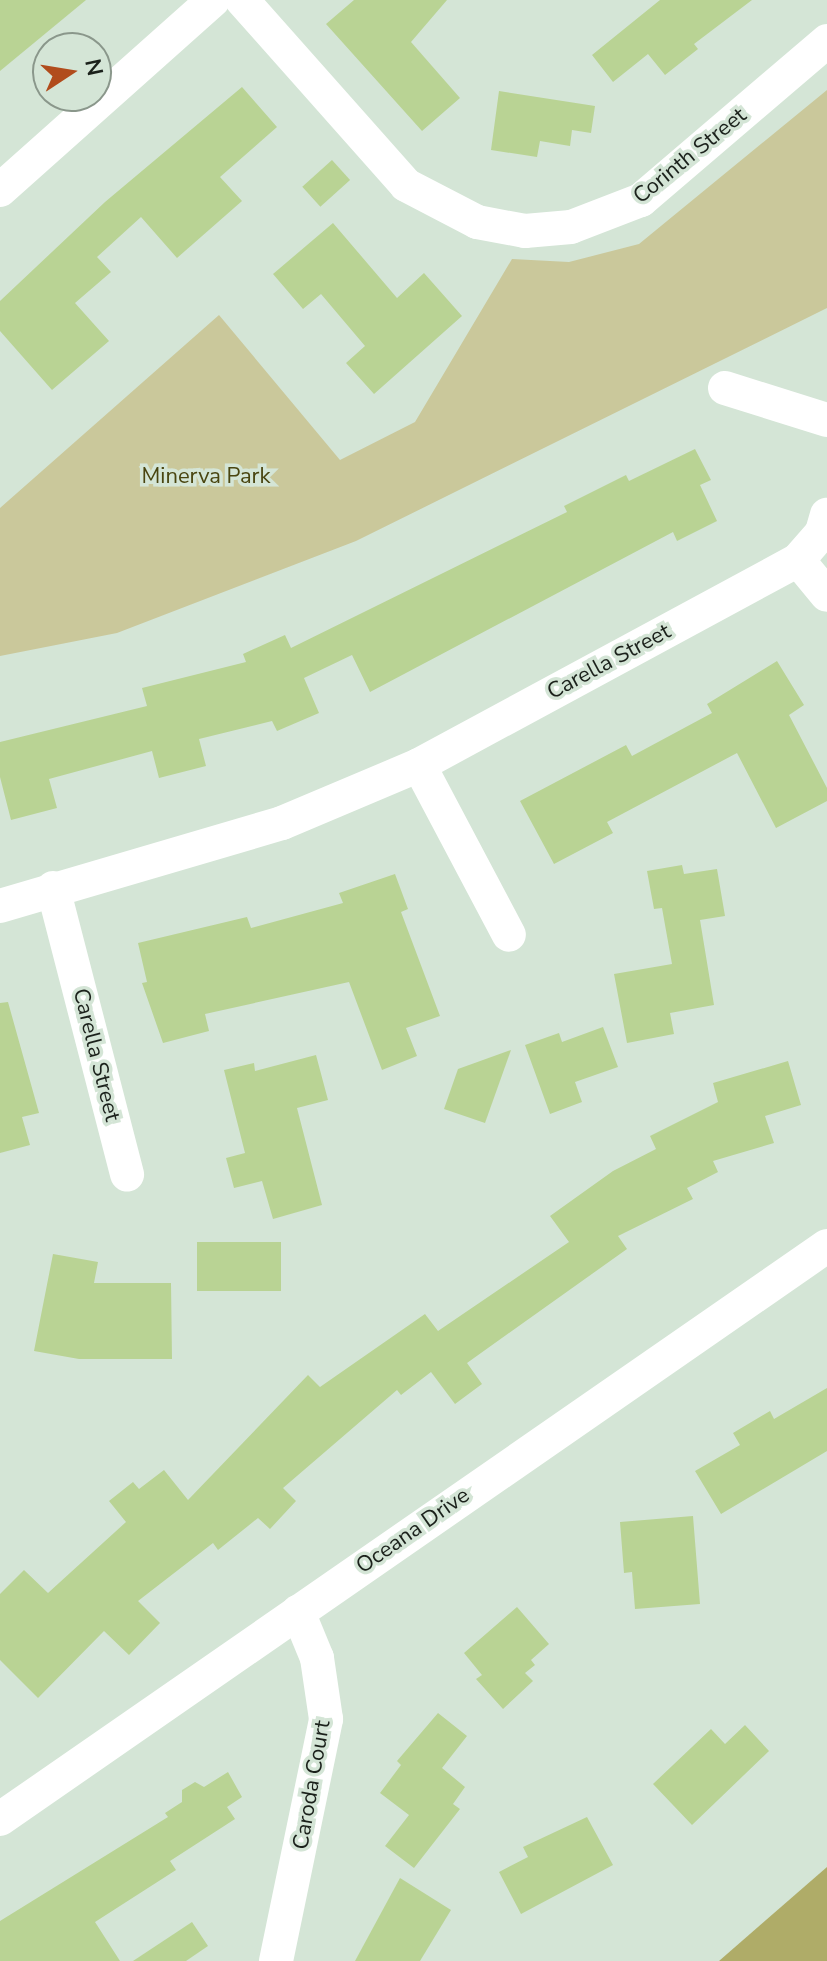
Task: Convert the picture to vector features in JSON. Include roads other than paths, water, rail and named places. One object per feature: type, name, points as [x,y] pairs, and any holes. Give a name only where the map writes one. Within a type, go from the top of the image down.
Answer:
[{"type":"street","points":[[0,190],[213,0]]},
{"type":"street","name":"Corinth Street","points":[[242,0],[406,185],[477,222],[525,231],[571,227],[641,200],[827,41]]},
{"type":"street","points":[[725,388],[827,420]]},
{"type":"street","name":"Carella Street","points":[[0,906],[282,823],[419,765],[798,560],[822,532],[827,515]]},
{"type":"street","points":[[798,560],[827,595]]},
{"type":"street","points":[[419,765],[509,935]]},
{"type":"street","name":"Carella Street","points":[[53,888],[127,1175]]},
{"type":"street","name":"Oceana Drive","points":[[0,1819],[827,1246]]},
{"type":"street","name":"Caroda Court","points":[[276,1961],[326,1719],[317,1658],[298,1612]]},
{"type":"park label","name":"Minerva Park","points":[[206,477]]}]
